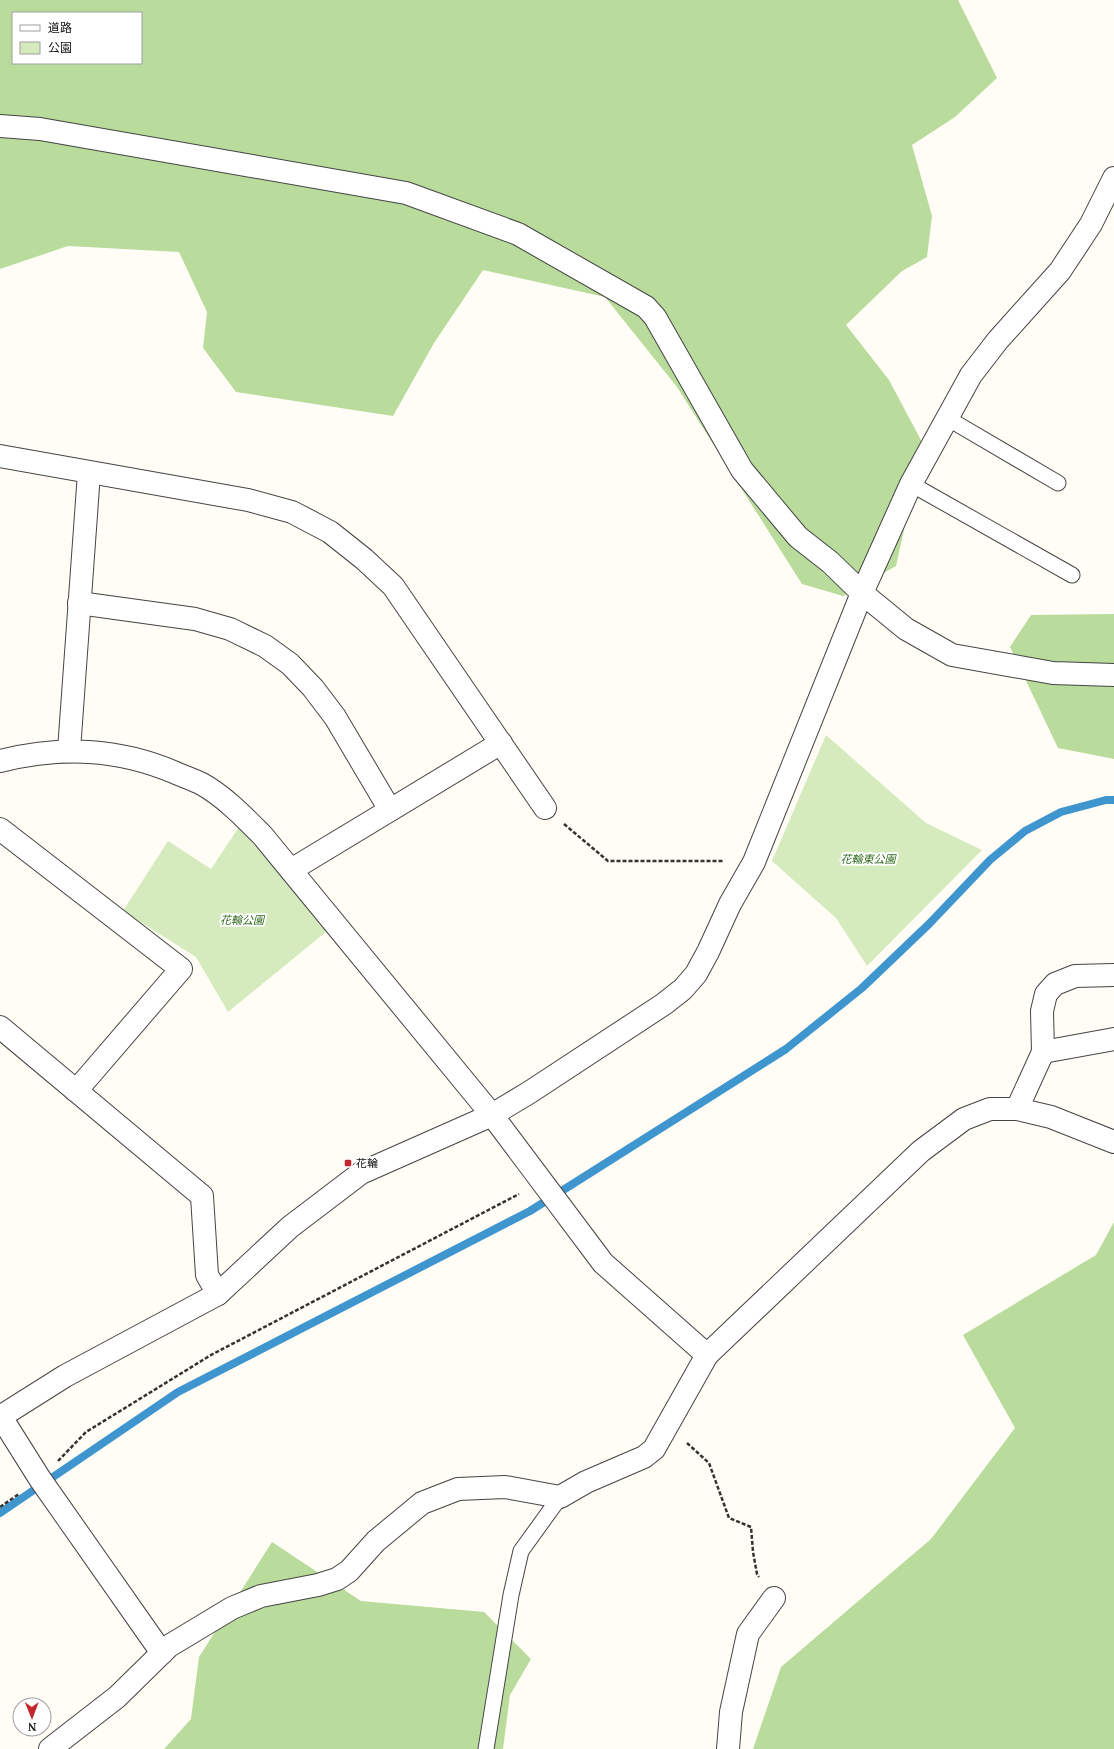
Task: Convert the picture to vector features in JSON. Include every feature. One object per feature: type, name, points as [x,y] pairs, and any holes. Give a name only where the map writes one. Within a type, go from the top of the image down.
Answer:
[{"type":"street","points":[[0,126],[40,129],[406,193],[518,234],[646,307],[655,317],[742,470],[798,537],[830,562],[862,593],[906,629],[952,655],[1053,673],[1114,675]]},
{"type":"street","points":[[162,1653],[40,1479],[0,1417],[65,1376],[218,1294],[290,1228],[361,1173],[492,1114],[530,1092],[658,1009],[683,989],[696,974],[730,904],[754,862],[862,593],[911,484],[971,375],[998,340],[1060,271],[1091,224],[1113,181]]},
{"type":"street","points":[[0,456],[248,500],[292,512],[330,532],[364,559],[393,586],[545,808]]},
{"type":"street","points":[[69,750],[89,473]]},
{"type":"street","points":[[79,603],[195,619],[230,629],[265,646],[290,664],[313,688],[335,717],[390,810]]},
{"type":"street","points":[[290,870],[501,743]]},
{"type":"street","points":[[0,761],[26,754],[69,750],[117,754],[159,766],[202,784],[234,807],[262,835],[492,1114],[603,1263],[707,1355]]},
{"type":"street","points":[[0,829],[181,969],[76,1091]]},
{"type":"street","points":[[1017,1109],[1043,1052],[1042,1011],[1046,994],[1055,984],[1075,976],[1114,975]]},
{"type":"street","points":[[0,1027],[202,1196],[207,1275],[218,1294]]},
{"type":"street","points":[[1043,1052],[1114,1039]]},
{"type":"street","points":[[50,1749],[117,1697],[169,1646],[232,1608],[261,1596],[318,1585],[337,1579],[349,1571],[376,1541],[422,1503],[458,1489],[505,1487],[560,1497],[586,1482],[644,1457],[654,1449],[707,1355],[921,1151],[964,1119],[990,1109],[1017,1109],[1051,1117],[1114,1142]]},
{"type":"street","points":[[728,1749],[731,1712],[748,1634],[774,1598]]},
{"type":"lane","points":[[948,418],[1058,483]]},
{"type":"lane","points":[[911,484],[1072,575]]},
{"type":"lane","points":[[486,1749],[511,1595],[521,1551],[560,1497]]},
{"type":"path","points":[[545,808],[608,861],[754,862]]},
{"type":"path","points":[[0,1507],[40,1479],[86,1432],[211,1355],[543,1182]]},
{"type":"path","points":[[667,1426],[709,1463],[729,1518],[751,1528],[757,1574],[774,1598]]},
{"type":"green space","points":[[0,0],[958,0],[997,78],[955,117],[912,145],[932,216],[927,257],[902,271],[846,325],[889,380],[923,444],[896,566],[843,596],[802,584],[677,387],[605,297],[483,270],[434,343],[393,416],[236,392],[203,348],[207,312],[179,252],[68,246],[0,269]]},
{"type":"green space","points":[[1114,614],[1114,759],[1058,748],[1010,647],[1031,615]]},
{"type":"green space","name":"花輪東公園","points":[[826,735],[926,823],[982,850],[867,966],[836,918],[772,861]]},
{"type":"green space","name":"花輪公園","points":[[239,827],[327,931],[228,1012],[196,957],[123,911],[168,841],[211,869]]},
{"type":"green space","points":[[1114,1222],[1114,1749],[753,1749],[781,1667],[931,1539],[1015,1428],[963,1335],[1096,1255]]},
{"type":"green space","points":[[272,1542],[361,1601],[484,1612],[531,1659],[510,1695],[503,1749],[164,1749],[191,1719],[199,1657]]},
{"type":"waterway","points":[[0,1513],[178,1392],[530,1211],[786,1049],[862,988],[929,924],[990,860],[1025,831],[1061,812],[1106,800],[1114,800]]},
{"type":"place","name":"花輪","points":[[348,1163]]}]
